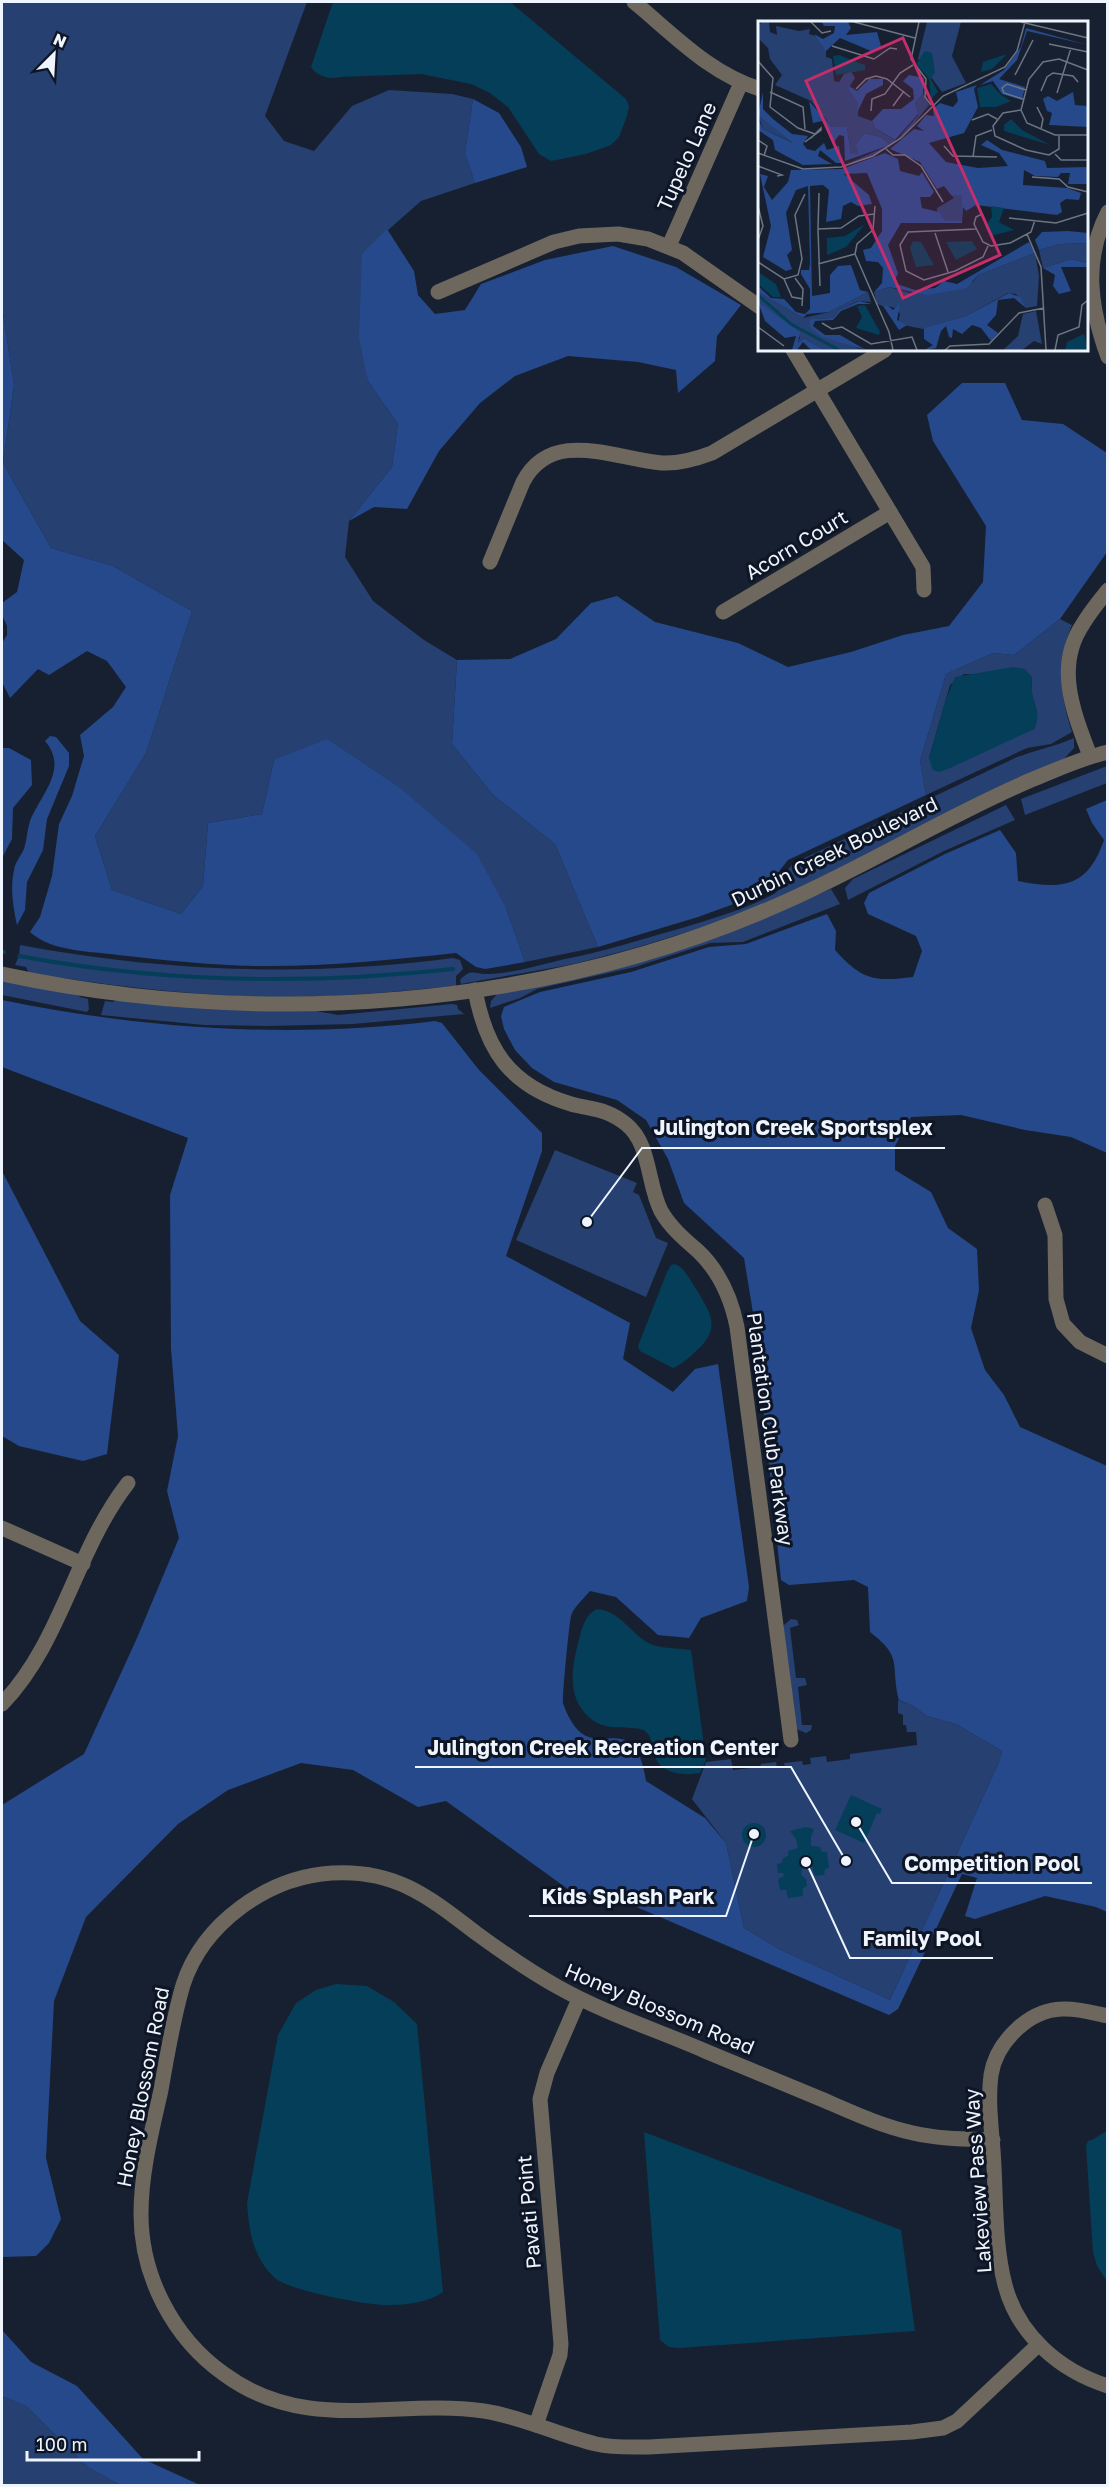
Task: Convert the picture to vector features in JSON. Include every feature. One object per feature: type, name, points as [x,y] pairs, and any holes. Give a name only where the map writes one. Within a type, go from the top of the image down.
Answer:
[{"type":"street","points":[[634,2],[708,63],[741,83],[758,89]]},
{"type":"street","name":"Tupelo Lane","points":[[669,246],[741,83]]},
{"type":"street","points":[[1107,212],[1093,255],[1089,299],[1107,357]]},
{"type":"street","points":[[438,292],[554,242],[570,238],[618,234],[648,238],[683,253],[758,307]]},
{"type":"street","points":[[794,351],[923,567],[924,590]]},
{"type":"street","points":[[490,562],[529,470],[543,457],[554,452],[573,449],[663,463],[694,459],[712,453],[883,351]]},
{"type":"street","name":"Acorn Court","points":[[723,612],[890,512]]},
{"type":"street","points":[[1090,756],[1073,711],[1067,676],[1074,641],[1082,625],[1107,590]]},
{"type":"street","name":"Durbin Creek Boulevard","points":[[2,975],[91,991],[205,1002],[322,1003],[384,1000],[475,990],[607,963],[749,918],[833,880],[969,809],[1090,756],[1107,752]]},
{"type":"street","name":"Plantation Club Parkway","points":[[475,990],[479,1012],[490,1041],[501,1060],[515,1077],[532,1089],[552,1098],[610,1113],[632,1129],[643,1150],[654,1197],[663,1214],[677,1233],[711,1266],[730,1297],[737,1327],[790,1740]]},
{"type":"street","points":[[1045,1205],[1055,1235],[1056,1299],[1060,1318],[1070,1333],[1080,1342],[1107,1356]]},
{"type":"street","points":[[2,1704],[20,1685],[38,1658],[105,1516],[128,1483]]},
{"type":"street","points":[[2,1528],[83,1564]]},
{"type":"street","name":"Honey Blossom Road","points":[[993,2140],[948,2139],[915,2134],[886,2126],[579,1999],[517,1963],[435,1901],[409,1886],[364,1874],[332,1873],[298,1878],[273,1888],[245,1904],[209,1939],[184,1981],[173,2026],[142,2189],[142,2237],[148,2266],[158,2293],[169,2316],[184,2337],[224,2375],[273,2400],[321,2410],[465,2409],[489,2412],[597,2445],[649,2447],[931,2431],[957,2421],[1038,2345]]},
{"type":"street","name":"Pavati Point","points":[[536,2425],[560,2355],[561,2344],[540,2099],[547,2073],[579,1999]]},
{"type":"street","name":"Lakeview Pass Way","points":[[1107,2016],[1060,2009],[1040,2014],[1022,2024],[1005,2043],[995,2060],[991,2076],[998,2240],[1005,2286],[1024,2324],[1038,2345],[1061,2364],[1088,2380],[1107,2386]]},
{"type":"shaded area","points":[[2,2],[307,2],[265,116],[284,141],[314,151],[352,106],[389,90],[452,94],[473,99],[465,153],[475,183],[421,201],[362,253],[368,381],[398,424],[392,467],[349,521],[345,557],[373,601],[424,640],[457,660],[452,744],[493,795],[555,844],[598,947],[525,962],[506,908],[274,760],[262,814],[208,823],[203,886],[181,914],[112,890],[95,836],[146,753],[192,611],[113,566],[51,548],[3,463],[14,385],[2,307]]},
{"type":"shaded area","points":[[333,2],[510,2],[626,99],[629,106],[619,137],[611,145],[586,154],[551,161],[539,154],[508,107],[490,93],[471,84],[421,74],[332,78],[320,75],[311,67]]},
{"type":"shaded area","points":[[473,99],[499,113],[521,147],[527,167],[475,183],[465,153]]},
{"type":"shaded area","points":[[387,229],[414,271],[418,295],[435,314],[465,310],[481,284],[545,260],[613,246],[676,267],[741,305],[717,336],[715,361],[678,393],[676,370],[638,362],[568,356],[515,376],[480,403],[439,451],[407,509],[374,507],[349,521],[392,467],[398,424],[368,381],[359,338],[362,253]]},
{"type":"shaded area","points":[[2,307],[14,385],[3,463],[51,548],[113,566],[192,611],[146,753],[95,836],[112,890],[181,914],[203,886],[208,823],[262,814],[274,760],[327,739],[400,788],[477,854],[506,908],[525,962],[485,969],[476,967],[456,953],[331,964],[221,965],[60,947],[39,939],[30,932],[40,917],[52,876],[59,824],[72,796],[84,756],[80,735],[113,707],[126,687],[107,661],[87,651],[49,675],[38,669],[10,698],[2,682],[2,643],[7,635],[7,626],[2,615],[2,603],[17,592],[24,560],[2,540]]},
{"type":"shaded area","points":[[962,383],[1005,383],[1022,420],[1063,424],[1107,453],[1107,552],[1060,619],[1014,655],[993,653],[946,674],[920,761],[926,795],[788,860],[780,870],[776,887],[772,890],[698,917],[598,947],[555,844],[493,795],[452,744],[457,660],[510,659],[556,639],[591,603],[617,596],[655,622],[738,643],[788,667],[851,652],[903,635],[949,626],[983,582],[986,526],[933,441],[927,415]]},
{"type":"shaded area","points":[[1060,619],[1072,625],[1064,652],[1062,678],[1065,705],[1072,732],[1051,744],[1027,748],[926,795],[920,761],[946,674],[993,653],[1014,655]],"holes":[[[964,674],[1032,677],[1032,693],[1037,714],[1034,729],[1006,741],[929,758],[950,685]]]},
{"type":"shaded area","points":[[1013,667],[1025,669],[1032,677],[1032,692],[1038,716],[1034,729],[948,769],[939,772],[933,770],[929,758],[946,699],[955,677]]},
{"type":"shaded area","points":[[50,736],[56,737],[69,753],[69,766],[47,819],[43,850],[27,882],[25,910],[17,925],[12,897],[14,870],[24,849],[30,821],[54,771],[52,751],[45,741]]},
{"type":"shaded area","points":[[1074,738],[1074,748],[1064,759],[789,893],[710,925],[574,964],[461,984],[460,980],[470,973],[508,972],[593,953],[751,905],[778,891],[788,869],[796,862],[1015,758]]},
{"type":"shaded area","points":[[2,748],[9,748],[31,760],[32,785],[13,808],[12,839],[2,858]]},
{"type":"shaded area","points":[[1107,766],[1107,783],[1025,815],[1021,799]]},
{"type":"shaded area","points":[[1107,800],[1107,1153],[1071,1137],[1025,1130],[961,1115],[911,1117],[895,1146],[895,1170],[931,1192],[948,1228],[977,1249],[979,1290],[971,1328],[985,1370],[1004,1395],[1020,1427],[1107,1466],[1107,1912],[1096,1907],[1045,1896],[975,1919],[965,1916],[977,1878],[962,1874],[898,2009],[889,2015],[606,1894],[576,1895],[446,1801],[418,1807],[353,1770],[301,1763],[228,1790],[178,1824],[86,1917],[54,2001],[46,2158],[61,2219],[49,2243],[36,2256],[2,2257],[2,1805],[84,1754],[137,1638],[179,1538],[167,1491],[178,1436],[171,1348],[170,1195],[188,1138],[2,1067],[2,1000],[109,1018],[217,1028],[326,1029],[435,1021],[442,1023],[479,1070],[542,1133],[542,1151],[506,1256],[630,1323],[623,1359],[673,1392],[695,1369],[718,1364],[749,1587],[747,1601],[701,1618],[689,1638],[658,1635],[616,1597],[590,1591],[576,1606],[571,1616],[563,1703],[565,1709],[576,1728],[585,1736],[616,1738],[625,1740],[634,1746],[641,1759],[646,1781],[705,1818],[726,1843],[744,1928],[779,1949],[890,2000],[1002,1751],[956,1724],[927,1716],[899,1700],[892,1655],[870,1632],[868,1587],[854,1580],[789,1585],[781,1580],[754,1319],[744,1258],[684,1203],[668,1159],[646,1120],[617,1100],[554,1082],[532,1068],[515,1050],[504,1029],[501,1016],[504,1007],[540,992],[631,972],[709,947],[746,944],[827,914],[836,931],[835,950],[853,968],[878,979],[913,977],[922,951],[916,936],[868,914],[864,903],[869,893],[945,854],[1000,830],[1016,853],[1018,881],[1048,885],[1072,882],[1090,868],[1104,840],[1092,823],[1086,809]]},
{"type":"shaded area","points":[[1006,805],[1015,820],[944,851],[848,900],[845,888],[853,879]]},
{"type":"shaded area","points":[[831,889],[840,904],[743,942],[710,943],[635,967],[537,989],[520,998],[490,1008],[491,1001],[497,994],[761,919]]},
{"type":"shaded area","points":[[20,945],[128,961],[236,969],[344,968],[453,958],[460,960],[463,969],[456,976],[456,986],[337,996],[235,996],[146,989],[29,973],[26,967],[15,965]]},
{"type":"shaded area","points":[[2,980],[78,995],[88,999],[89,1009],[87,1012],[2,995]]},
{"type":"shaded area","points":[[105,1001],[311,1010],[338,1015],[452,1004],[457,1005],[464,1014],[353,1024],[204,1025],[101,1015]]},
{"type":"shaded area","points":[[555,1150],[637,1183],[633,1192],[639,1195],[656,1238],[668,1243],[646,1297],[516,1240]]},
{"type":"shaded area","points":[[2,1171],[80,1321],[119,1355],[107,1454],[83,1461],[19,1446],[2,1436]]},
{"type":"shaded area","points":[[675,1264],[682,1268],[689,1278],[710,1314],[711,1329],[704,1343],[685,1361],[673,1368],[640,1351],[638,1346],[667,1272],[671,1265]]},
{"type":"shaded area","points":[[597,1609],[613,1614],[653,1645],[691,1650],[706,1760],[700,1773],[680,1774],[667,1770],[658,1762],[651,1739],[644,1730],[600,1724],[585,1713],[579,1704],[573,1684],[574,1662],[585,1622]]},
{"type":"shaded area","points":[[791,1619],[797,1620],[799,1625],[790,1628],[796,1678],[805,1678],[807,1685],[798,1687],[802,1725],[812,1725],[811,1730],[806,1733],[796,1729],[783,1626]]},
{"type":"shaded area","points":[[898,1700],[913,1706],[927,1716],[956,1724],[1002,1751],[890,2000],[779,1949],[744,1928],[726,1843],[692,1799],[706,1762],[731,1759],[733,1770],[760,1767],[761,1764],[776,1762],[777,1768],[785,1767],[784,1763],[802,1761],[803,1765],[811,1764],[810,1758],[826,1756],[827,1762],[850,1759],[850,1754],[917,1745],[916,1732],[907,1732],[906,1725],[903,1725],[903,1715],[898,1713]]},
{"type":"shaded area","points":[[851,1795],[882,1809],[880,1814],[877,1813],[864,1843],[835,1830]]},
{"type":"shaded area","points":[[754,1823],[762,1827],[766,1835],[762,1843],[754,1847],[746,1843],[742,1835],[746,1827]]},
{"type":"shaded area","points":[[806,1827],[814,1829],[811,1846],[820,1847],[822,1852],[827,1852],[829,1868],[825,1869],[824,1875],[815,1876],[812,1867],[802,1868],[801,1875],[806,1879],[807,1886],[803,1888],[803,1896],[788,1898],[786,1890],[780,1890],[778,1879],[784,1876],[783,1873],[778,1873],[777,1864],[782,1863],[783,1858],[788,1856],[788,1851],[798,1848],[796,1839],[790,1831]]},
{"type":"shaded area","points":[[336,1984],[367,1986],[394,2002],[417,2024],[443,2292],[425,2301],[380,2305],[331,2297],[296,2288],[275,2278],[262,2262],[254,2244],[247,2203],[278,2035],[296,2003],[316,1990]]},
{"type":"shaded area","points":[[644,2132],[901,2230],[915,2331],[669,2347],[660,2340]]},
{"type":"shaded area","points":[[1108,2132],[1107,2281],[1097,2266],[1093,2252],[1086,2146],[1088,2141]]},
{"type":"shaded area","points":[[2,2330],[31,2362],[77,2386],[143,2459],[200,2485],[120,2485],[88,2467],[26,2406],[2,2396]]},
{"type":"shaded area","points":[[2,2396],[26,2406],[88,2467],[120,2485],[2,2485]]},
{"type":"waterway","points":[[19,956],[127,972],[236,979],[344,978],[453,969]]},
{"type":"place","name":"Julington Creek Sportsplex","points":[[587,1222]]},
{"type":"place","name":"Competition Pool","points":[[856,1822]]},
{"type":"place","name":"Kids Splash Park","points":[[754,1834]]},
{"type":"place","name":"Julington Creek Recreation Center","points":[[846,1861]]},
{"type":"place","name":"Family Pool","points":[[806,1862]]}]
